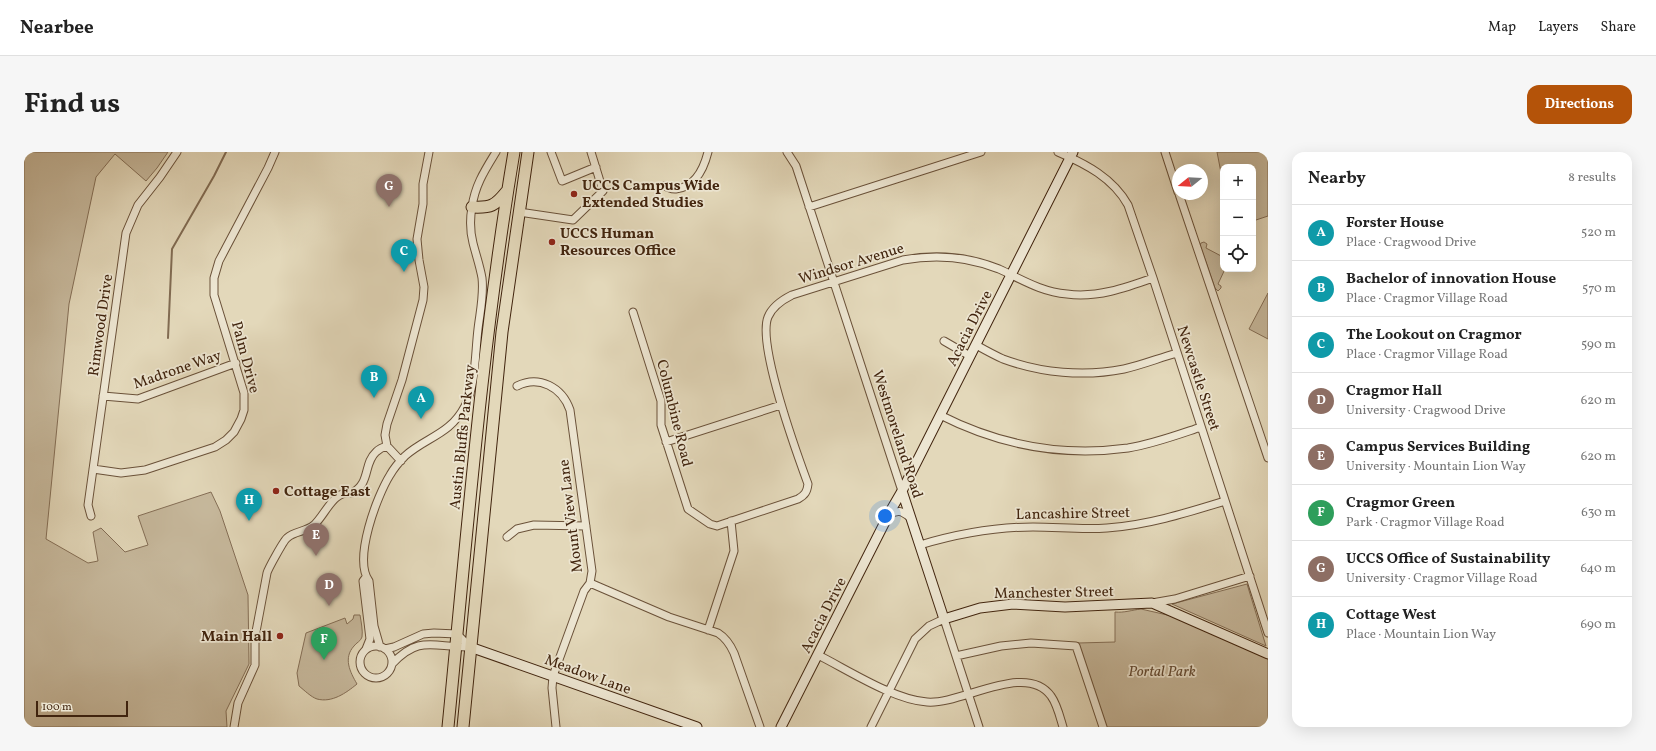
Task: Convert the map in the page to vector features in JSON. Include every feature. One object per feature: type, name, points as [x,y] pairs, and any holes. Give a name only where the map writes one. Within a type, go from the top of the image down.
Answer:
[{"type":"main road","name":"Austin Bluffs Parkway","points":[[448,727],[482,384],[507,190],[514,152]]},
{"type":"main road","name":"Austin Bluffs Parkway","points":[[463,727],[502,332],[528,152]]},
{"type":"main road","points":[[472,207],[484,208],[493,205],[507,190],[513,207],[519,212]]},
{"type":"main road","points":[[472,207],[493,214],[498,220],[502,231]]},
{"type":"street","name":"Rimwood Drive","points":[[92,516],[88,505],[126,233],[138,205],[177,152]]},
{"type":"street","name":"Palm Drive","points":[[93,469],[121,472],[145,470],[208,450],[220,444],[234,432],[244,410],[244,393],[236,362],[214,295],[216,269],[275,152]]},
{"type":"street","points":[[401,461],[387,446],[385,437],[387,424],[402,380],[424,292],[419,260],[418,234],[423,204],[423,184],[429,152]]},
{"type":"street","points":[[366,577],[363,581],[370,639],[361,656],[360,664],[363,671],[370,677],[379,678],[388,672],[392,664],[390,655],[382,648],[374,626],[369,581],[366,577],[364,550],[369,525],[383,487],[390,474],[412,450],[440,434],[453,422],[465,406],[470,391],[482,288],[481,270],[472,236],[472,207],[476,187],[496,152]]},
{"type":"street","points":[[551,152],[562,181],[596,167]]},
{"type":"street","points":[[519,212],[573,220],[603,191],[591,152]]},
{"type":"street","points":[[664,186],[675,190],[693,182],[702,171],[708,152]]},
{"type":"street","name":"Westmoreland Road","points":[[787,152],[796,166],[979,727]]},
{"type":"street","points":[[809,207],[981,152]]},
{"type":"street","name":"Newcastle Street","points":[[1058,152],[1071,154],[1109,180],[1123,196],[1128,205],[1268,633]]},
{"type":"street","points":[[1165,152],[1172,174]]},
{"type":"street","name":"Acacia Drive","points":[[781,727],[1011,276],[1071,154]]},
{"type":"street","points":[[1180,200],[1268,458]]},
{"type":"street","name":"Windsor Avenue","points":[[731,521],[798,499],[807,491],[808,484],[782,404],[766,336],[768,318],[772,310],[784,299],[792,295],[903,260],[936,256],[962,258],[975,261],[999,269],[1040,289],[1078,295],[1107,292],[1153,278]]},
{"type":"street","name":"Columbine Road","points":[[633,312],[661,401],[661,425],[688,509],[710,524],[717,526],[731,521]]},
{"type":"street","points":[[944,341],[970,356]]},
{"type":"street","points":[[976,345],[1012,362],[1046,370],[1076,373],[1098,373],[1124,369],[1177,353]]},
{"type":"street","name":"Madrone Way","points":[[103,396],[138,399],[236,362]]},
{"type":"street","name":"Mount View Lane","points":[[517,386],[524,382],[532,381],[545,383],[562,394],[567,401],[570,410],[592,571],[590,583],[584,591],[553,676],[552,688],[556,727]]},
{"type":"street","points":[[666,442],[782,404]]},
{"type":"street","points":[[940,415],[970,430],[1004,441],[1030,447],[1065,451],[1088,451],[1129,447],[1166,439],[1201,427]]},
{"type":"street","points":[[234,727],[238,703],[255,664],[255,637],[267,573],[270,565],[286,538],[315,524],[339,495],[347,492],[352,493],[359,488],[365,481],[369,464],[374,454],[387,446]]},
{"type":"street","name":"Lancashire Street","points":[[920,545],[953,535],[992,529],[1035,527],[1092,529],[1140,524],[1169,519],[1225,501]]},
{"type":"street","points":[[888,515],[896,511],[902,511],[911,518]]},
{"type":"street","points":[[708,630],[734,551],[731,521]]},
{"type":"street","points":[[507,537],[517,529],[534,525],[586,526]]},
{"type":"street","name":"Manchester Street","points":[[871,727],[919,633],[929,626],[944,619],[980,608],[1013,604],[1065,607],[1152,602],[1175,599],[1250,576]]},
{"type":"street","points":[[590,583],[669,617],[723,636],[731,646],[760,727]]},
{"type":"street","points":[[1152,602],[1268,654]]},
{"type":"street","points":[[366,649],[373,647],[394,647],[423,634],[457,634]]},
{"type":"street","name":"Meadow Lane","points":[[457,634],[470,646],[697,727]]},
{"type":"street","name":"Meadow Lane","points":[[392,664],[406,650],[419,645],[430,644],[456,647],[470,646]]},
{"type":"street","points":[[956,656],[1001,646],[1031,644],[1076,646],[1103,727]]},
{"type":"street","points":[[818,655],[889,691],[907,698],[928,702],[949,700],[1008,684],[1033,683],[1040,686],[1051,696],[1063,727]]},
{"type":"green space","points":[[24,152],[168,152],[146,181],[115,154],[96,177],[69,304],[46,539],[88,563],[98,561],[93,532],[101,528],[125,552],[148,545],[138,516],[211,492],[220,511],[248,595],[249,664],[226,711],[227,727],[24,727]]},
{"type":"green space","points":[[1217,152],[1268,152],[1268,216],[1256,220],[1256,164],[1220,164],[1220,168]]},
{"type":"green space","points":[[1204,242],[1207,244],[1206,248],[1220,255],[1220,272],[1224,272],[1218,284],[1221,288],[1218,291],[1215,288],[1200,245]]},
{"type":"green space","points":[[1268,293],[1268,339],[1249,329]]},
{"type":"green space","points":[[1247,584],[1266,646],[1172,604]]},
{"type":"green space","name":"Portal Park","points":[[1141,609],[1176,617],[1268,659],[1268,727],[1106,727],[1078,643],[1115,642],[1115,612]]},
{"type":"green space","points":[[354,615],[360,615],[362,637],[351,651],[348,660],[350,670],[357,684],[343,694],[328,700],[317,699],[299,686],[297,673],[306,633],[345,618],[347,624],[353,619]]},
{"type":"waterway","points":[[168,338],[172,249],[226,152]]},
{"type":"place","name":"UCCS Campus Wide Extended Studies","points":[[574,194]]},
{"type":"place","name":"UCCS Office of Sustainability","points":[[389,207]]},
{"type":"place","name":"UCCS Human Resources Office","points":[[552,242]]},
{"type":"place","name":"The Lookout on Cragmor","points":[[404,272]]},
{"type":"place","name":"Bachelor of innovation House","points":[[374,398]]},
{"type":"place","name":"Forster House","points":[[421,419]]},
{"type":"place","name":"Cottage East","points":[[276,491]]},
{"type":"place","name":"Cottage West","points":[[249,521]]},
{"type":"place","name":"Campus Services Building","points":[[316,556]]},
{"type":"place","name":"Cragmor Hall","points":[[329,606]]},
{"type":"place","name":"Main Hall","points":[[280,636]]},
{"type":"place","name":"Cragmor Green","points":[[324,660]]}]
